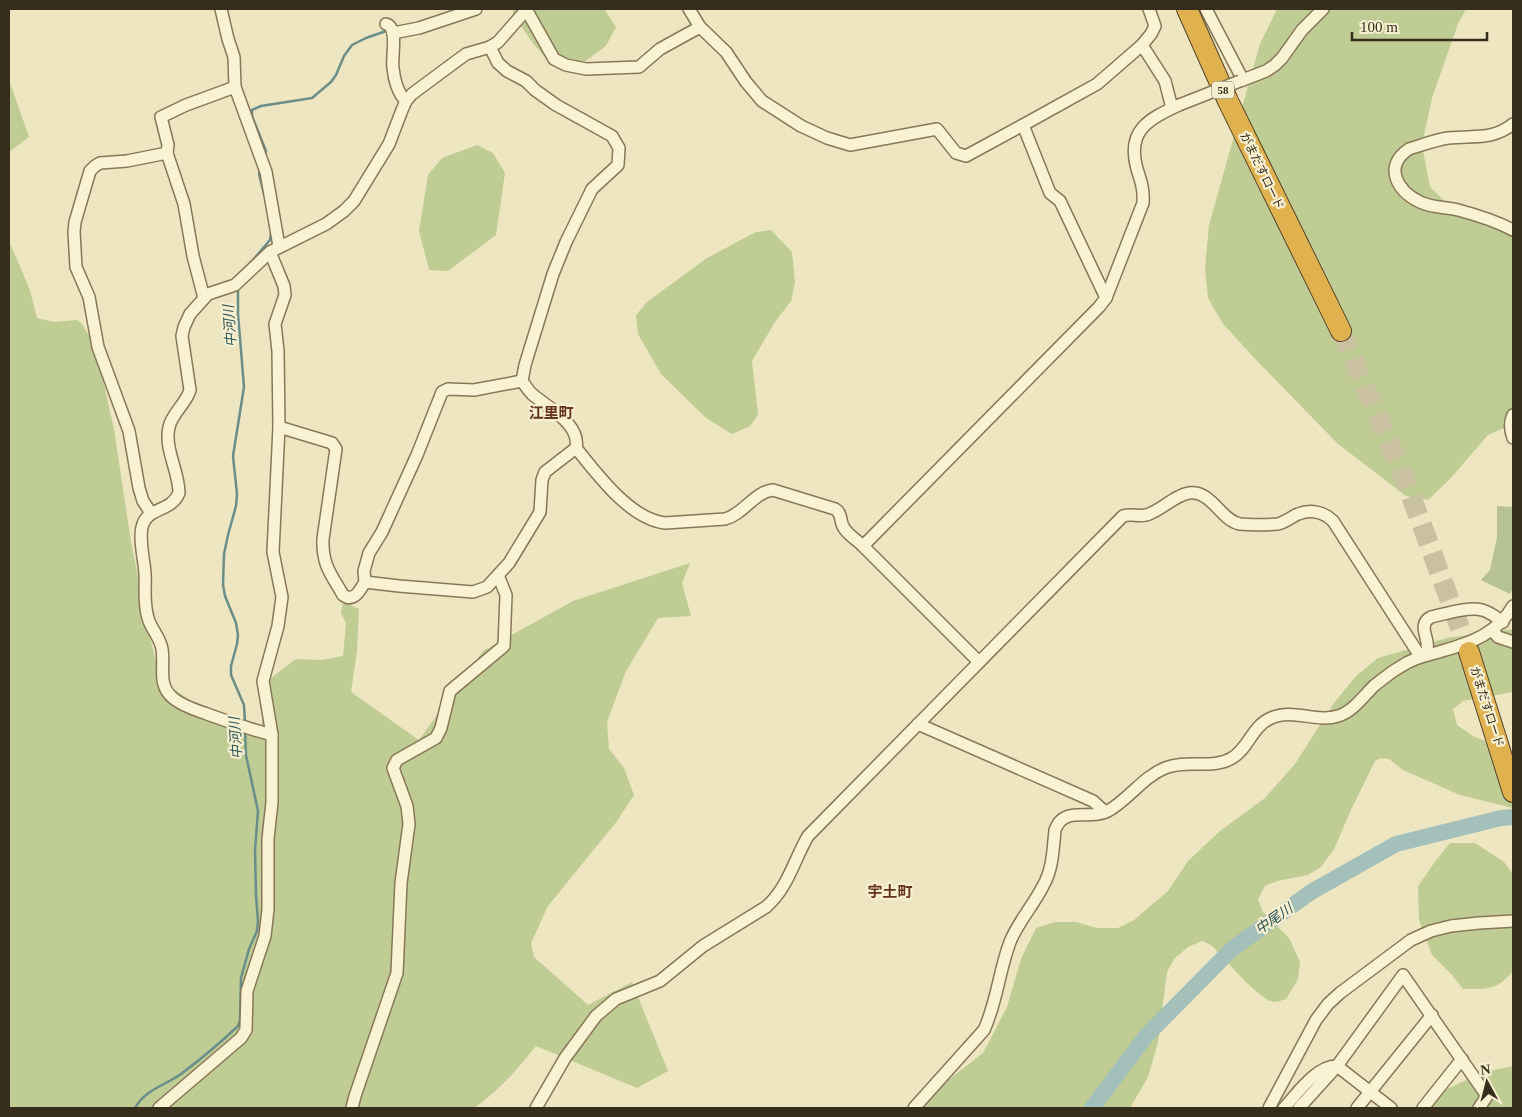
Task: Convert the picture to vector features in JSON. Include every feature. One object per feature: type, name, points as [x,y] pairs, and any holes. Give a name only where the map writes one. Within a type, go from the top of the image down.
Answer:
[{"type":"highway","name":"がまだすロード","points":[[1187,9],[1261,171],[1341,331]]},
{"type":"highway","name":"がまだすロード","points":[[1469,652],[1513,792]]},
{"type":"street","points":[[159,1108],[241,1038],[246,1030],[248,991],[265,936],[268,909],[268,839],[272,802],[272,735],[263,681],[278,626],[282,597],[273,552],[279,427],[278,351],[275,324],[285,295],[275,249],[263,164],[235,87],[234,58],[222,9]]},
{"type":"street","points":[[406,101],[401,97],[393,71],[391,29],[419,28],[472,9]]},
{"type":"street","points":[[272,735],[245,728],[180,703],[166,692],[163,685],[162,649],[148,620],[144,592],[145,575],[141,532],[143,522],[151,513],[167,507],[179,493],[168,435],[172,418],[190,390],[182,343],[184,327],[190,314],[204,298],[213,292],[235,285],[275,249],[326,224],[344,211],[354,201],[390,144],[406,101],[412,94],[466,54],[490,47],[498,42],[527,9],[554,59],[566,66],[586,69],[638,66],[660,49],[700,27]]},
{"type":"street","points":[[689,9],[700,27],[726,52],[746,82],[762,101],[801,126],[827,138],[850,145],[937,129],[956,153],[966,156],[1097,84],[1142,45],[1151,34],[1155,26],[1149,9]]},
{"type":"street","points":[[1206,9],[1242,81]]},
{"type":"street","points":[[863,546],[1106,298],[1143,203],[1143,187],[1136,166],[1135,153],[1136,141],[1140,130],[1145,124],[1175,107],[1266,71],[1275,65],[1302,30],[1323,9]]},
{"type":"street","points":[[1142,45],[1165,81],[1175,107]]},
{"type":"street","points":[[365,582],[473,592],[487,587],[508,563],[540,512],[542,480],[545,472],[576,448],[575,433],[556,412],[530,392],[522,381],[525,365],[553,274],[566,242],[592,189],[618,165],[619,148],[612,136],[556,105],[526,81],[507,71],[498,63],[490,47]]},
{"type":"street","points":[[204,298],[193,256],[184,204],[167,152],[168,144],[161,117],[186,105],[235,87]]},
{"type":"street","points":[[1513,124],[1501,132],[1486,137],[1448,138],[1410,149],[1404,152],[1395,168],[1401,189],[1421,203],[1457,210],[1502,224],[1513,230]]},
{"type":"street","points":[[1023,125],[1050,193],[1060,201],[1106,298]]},
{"type":"street","points":[[151,513],[143,502],[129,431],[98,347],[89,297],[76,267],[74,232],[77,210],[90,170],[100,163],[127,161],[167,152]]},
{"type":"street","points":[[279,427],[332,443],[335,446],[323,539],[323,553],[326,566],[346,597],[351,598],[356,596],[365,582],[364,571],[368,553],[382,532],[417,455],[442,392],[448,389],[474,390],[522,381]]},
{"type":"street","points":[[1513,415],[1510,423],[1513,438]]},
{"type":"street","points":[[576,448],[604,483],[631,507],[656,522],[725,520],[739,514],[761,494],[773,490],[835,509],[841,515],[842,525],[845,530],[979,662]]},
{"type":"street","points":[[536,1108],[565,1058],[596,1016],[616,1000],[660,981],[703,946],[773,901],[789,877],[808,836],[1120,518],[1130,514],[1141,516],[1150,514],[1182,495],[1189,493],[1203,495],[1232,521],[1239,524],[1276,524],[1299,514],[1315,511],[1328,516],[1423,656]]},
{"type":"street","points":[[352,1108],[354,1096],[397,966],[401,883],[409,824],[407,806],[394,768],[397,760],[436,738],[441,728],[450,691],[504,646],[506,595],[498,575]]},
{"type":"street","points":[[914,1108],[984,1030],[990,1016],[1007,950],[1014,931],[1044,886],[1051,868],[1055,830],[1062,818],[1105,812],[1163,769],[1178,764],[1211,764],[1232,758],[1239,753],[1258,727],[1271,717],[1288,713],[1328,718],[1339,716],[1347,712],[1399,667],[1423,656],[1442,652],[1493,631],[1503,622],[1513,606]]},
{"type":"street","points":[[1423,656],[1428,646],[1424,626],[1426,620],[1431,617],[1478,608],[1491,613],[1503,622]]},
{"type":"street","points":[[1493,631],[1498,637],[1513,642]]},
{"type":"street","points":[[918,724],[1093,801],[1105,812]]},
{"type":"street","points":[[1269,1108],[1316,1020],[1328,1004],[1340,993],[1411,940],[1431,931],[1451,926],[1513,921]]},
{"type":"street","points":[[1299,1108],[1338,1066],[1403,975],[1487,1096],[1479,1108]]},
{"type":"street","points":[[1357,1108],[1432,1016]]},
{"type":"street","points":[[1423,1108],[1462,1059]]},
{"type":"street","points":[[1284,1108],[1320,1072],[1329,1067],[1338,1066],[1391,1108]]},
{"type":"green space","points":[[513,9],[604,9],[616,27],[606,46],[580,65],[553,67],[532,42],[513,14]]},
{"type":"green space","points":[[1277,9],[1466,9],[1458,24],[1432,98],[1422,145],[1430,187],[1461,217],[1513,234],[1513,424],[1488,435],[1450,479],[1428,500],[1406,496],[1338,444],[1223,324],[1208,298],[1205,268],[1209,225],[1260,44]]},
{"type":"green space","points":[[9,80],[29,137],[9,152]]},
{"type":"green space","points":[[477,145],[493,153],[505,173],[496,235],[448,271],[429,270],[419,231],[428,175],[442,158]]},
{"type":"green space","points":[[771,230],[792,252],[795,282],[791,301],[775,322],[752,361],[758,415],[750,426],[732,434],[706,418],[661,374],[638,334],[636,315],[647,302],[707,258],[756,232]]},
{"type":"green space","points":[[9,241],[30,290],[37,318],[54,322],[77,320],[82,324],[95,345],[114,429],[131,542],[155,658],[173,689],[198,705],[261,727],[271,678],[296,659],[321,660],[343,656],[346,623],[341,613],[343,602],[359,609],[357,651],[351,692],[419,740],[483,651],[573,601],[690,563],[682,583],[691,616],[658,618],[626,671],[607,722],[609,749],[624,768],[634,795],[617,821],[548,906],[531,943],[534,957],[588,1005],[632,982],[668,1071],[637,1088],[536,1046],[507,1079],[474,1108],[9,1108]]},
{"type":"green space","points":[[1497,506],[1513,507],[1513,588],[1510,594],[1481,580],[1490,570],[1497,537]]},
{"type":"green space","points":[[1513,629],[1513,692],[1463,701],[1453,709],[1457,725],[1473,736],[1513,753],[1513,808],[1460,795],[1403,770],[1389,759],[1381,758],[1375,761],[1334,849],[1321,867],[1308,875],[1277,881],[1265,886],[1258,899],[1263,912],[1289,938],[1300,962],[1298,979],[1286,999],[1274,1002],[1259,994],[1211,945],[1202,941],[1188,947],[1174,959],[1167,972],[1158,1042],[1148,1077],[1130,1108],[909,1108],[983,1053],[1007,1007],[1021,959],[1036,928],[1055,922],[1076,922],[1097,928],[1118,928],[1134,920],[1168,891],[1188,861],[1220,831],[1265,798],[1295,764],[1334,703],[1356,676],[1378,658],[1447,638]]},
{"type":"green space","points":[[1450,843],[1475,843],[1504,862],[1513,874],[1513,971],[1502,982],[1491,988],[1463,989],[1432,955],[1419,920],[1418,886]]},
{"type":"green space","points":[[1513,1066],[1513,1108],[1419,1108],[1438,1093],[1484,1072]]},
{"type":"waterway","name":"中河川","points":[[450,12],[457,9]]},
{"type":"waterway","name":"中河川","points":[[265,155],[266,151],[252,116],[252,110],[261,106],[312,98],[331,82],[344,56],[352,45],[389,30]]},
{"type":"waterway","name":"中河川","points":[[260,170],[259,174],[264,194]]},
{"type":"waterway","name":"中河川","points":[[247,267],[270,240],[271,234]]},
{"type":"waterway","name":"中河川","points":[[238,291],[244,387],[233,456],[237,494],[236,506],[224,554],[223,585],[225,596],[236,623],[238,635],[231,666],[231,675],[244,705],[245,722]]},
{"type":"waterway","name":"中河川","points":[[135,1108],[144,1096],[181,1074],[203,1057],[238,1026],[240,1021],[241,978],[249,949],[257,931],[258,921],[255,850],[258,811],[246,755],[245,730]]},
{"type":"waterway","name":"中尾川","points":[[1092,1108],[1146,1036],[1232,949],[1311,892],[1396,844],[1501,818],[1513,817]]},
{"type":"tunnel","points":[[1341,331],[1404,477],[1469,652]]},
{"type":"district","name":"江里町","points":[[551,413]]},
{"type":"district","name":"宇土町","points":[[890,892]]}]
